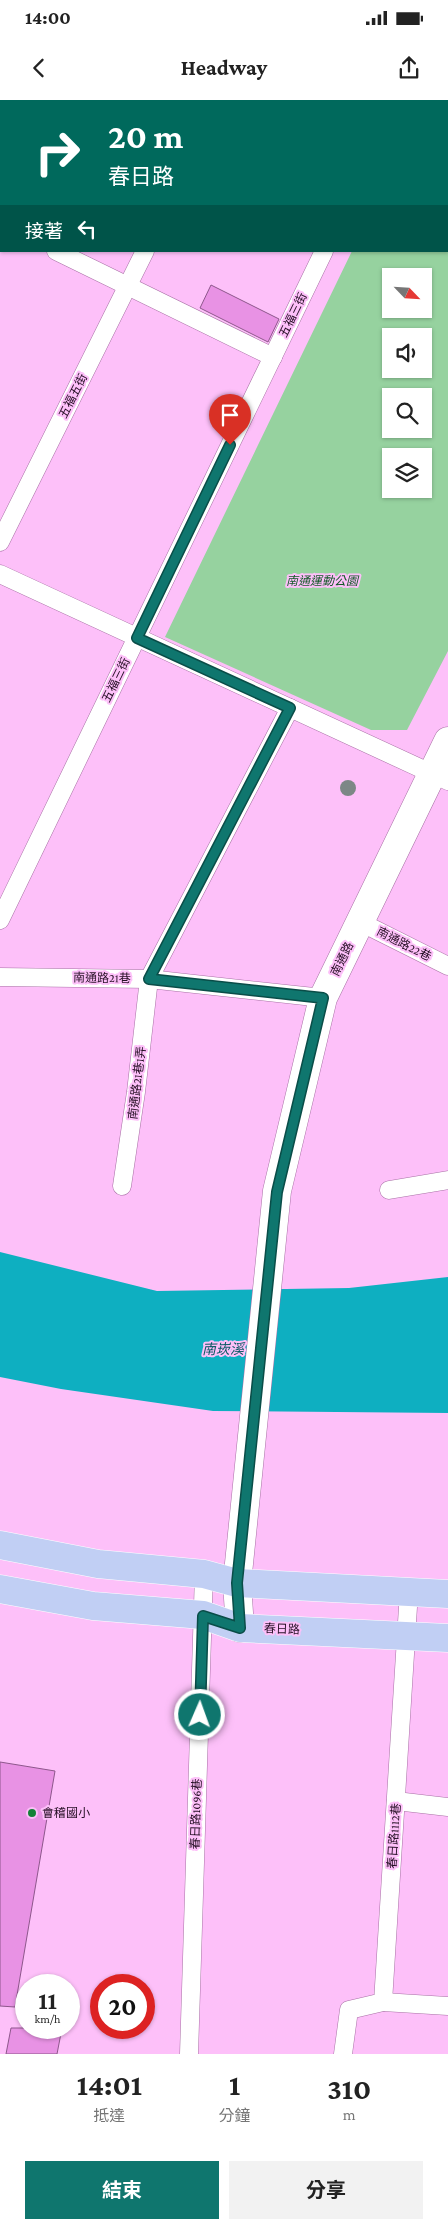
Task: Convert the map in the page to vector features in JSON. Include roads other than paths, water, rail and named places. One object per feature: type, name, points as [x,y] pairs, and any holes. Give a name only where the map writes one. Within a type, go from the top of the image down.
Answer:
[{"type":"main road","points":[[0,1545],[98,1564],[204,1574],[237,1583],[448,1594]]},
{"type":"main road","name":"春日路","points":[[0,1589],[93,1606],[203,1616],[240,1628],[407,1634],[448,1638]]},
{"type":"street","name":"南通路","points":[[237,1583],[277,1192],[323,998],[360,922],[440,777],[448,741]]},
{"type":"street","points":[[237,1583],[240,1628]]},
{"type":"lane","points":[[58,252],[272,357]]},
{"type":"lane","name":"五福五街","points":[[0,542],[145,252]]},
{"type":"lane","name":"五福三街","points":[[0,920],[324,252]]},
{"type":"lane","points":[[1,577],[440,777]]},
{"type":"lane","points":[[149,979],[290,708]]},
{"type":"lane","name":"南通路22巷","points":[[360,922],[448,966]]},
{"type":"lane","name":"南通路21巷","points":[[0,977],[149,979],[323,998]]},
{"type":"lane","name":"南通路21巷1弄","points":[[122,1186],[136,1092],[149,979]]},
{"type":"lane","points":[[389,1190],[448,1180]]},
{"type":"lane","name":"春日路1096巷","points":[[188,2054],[204,1574]]},
{"type":"lane","name":"春日路1112巷","points":[[384,2002],[410,1591]]},
{"type":"lane","points":[[396,1801],[448,1807]]},
{"type":"lane","points":[[343,2054],[350,2010],[384,2002],[448,2006]]},
{"type":"water","name":"南崁溪","points":[[0,1252],[157,1291],[349,1288],[448,1277],[448,1413],[213,1411],[61,1389],[0,1377]]},
{"type":"place","name":"會稽國小","points":[[32,1813]]},
{"type":"park label","name":"南通運動公園","points":[[322,581]]}]
